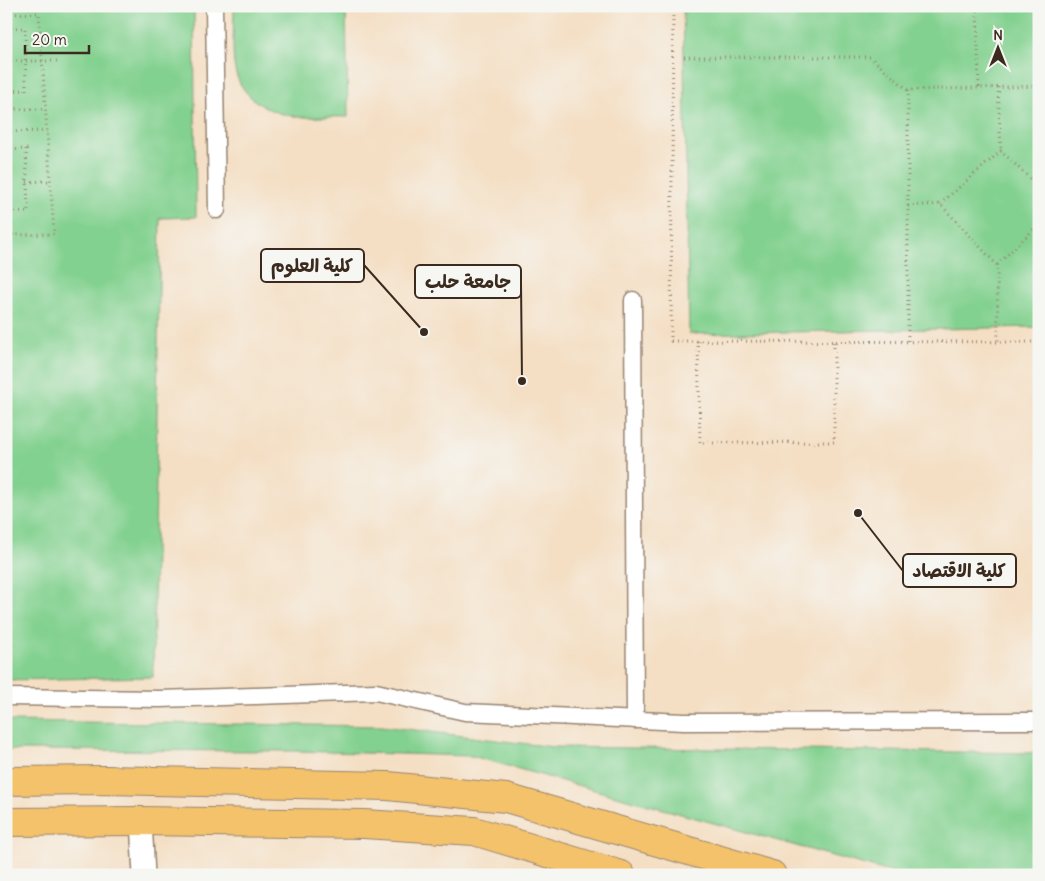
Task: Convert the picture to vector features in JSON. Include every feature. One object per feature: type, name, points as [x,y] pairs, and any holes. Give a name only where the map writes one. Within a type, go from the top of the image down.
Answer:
[{"type":"main road","points":[[6,781],[106,780],[388,786],[506,798],[772,875]]},
{"type":"main road","points":[[6,822],[141,821],[364,824],[474,831],[621,875]]},
{"type":"street","points":[[214,6],[217,210]]},
{"type":"street","points":[[633,300],[634,720]]},
{"type":"street","points":[[6,697],[160,699],[376,692],[465,712],[634,720],[684,722],[1039,721]]},
{"type":"street","points":[[141,821],[144,875]]},
{"type":"path","points":[[673,6],[671,341],[1039,342]]},
{"type":"path","points":[[977,6],[979,88]]},
{"type":"path","points":[[6,14],[39,14],[54,234],[6,235]]},
{"type":"path","points":[[6,28],[25,28],[26,90],[6,90]]},
{"type":"path","points":[[684,57],[870,57],[908,90],[1039,86]]},
{"type":"path","points":[[6,61],[61,61]]},
{"type":"path","points":[[998,87],[1001,151],[1039,187]]},
{"type":"path","points":[[908,90],[908,341]]},
{"type":"path","points":[[6,109],[46,109]]},
{"type":"path","points":[[6,132],[47,131]]},
{"type":"path","points":[[6,150],[26,149],[28,212],[6,213]]},
{"type":"path","points":[[908,206],[940,204],[1001,151]]},
{"type":"path","points":[[27,182],[50,181]]},
{"type":"path","points":[[940,204],[997,265],[998,342]]},
{"type":"path","points":[[997,265],[1039,224]]},
{"type":"path","points":[[698,341],[700,443],[834,442],[834,341]]},
{"type":"green space","points":[[6,6],[194,6],[196,217],[160,218],[153,677],[6,680]]},
{"type":"green space","points":[[234,6],[346,6],[348,117],[289,116],[257,103],[242,86],[234,64]]},
{"type":"green space","points":[[683,6],[1039,6],[1039,327],[689,334]]},
{"type":"green space","points":[[6,721],[382,726],[553,747],[1039,753],[1039,875],[901,875],[472,756],[294,751],[6,750]]},
{"type":"place","name":"كلية العلوم","points":[[424,332]]},
{"type":"place","name":"جامعة حلب","points":[[522,381]]},
{"type":"place","name":"كلية الاقتصاد","points":[[858,513]]}]
